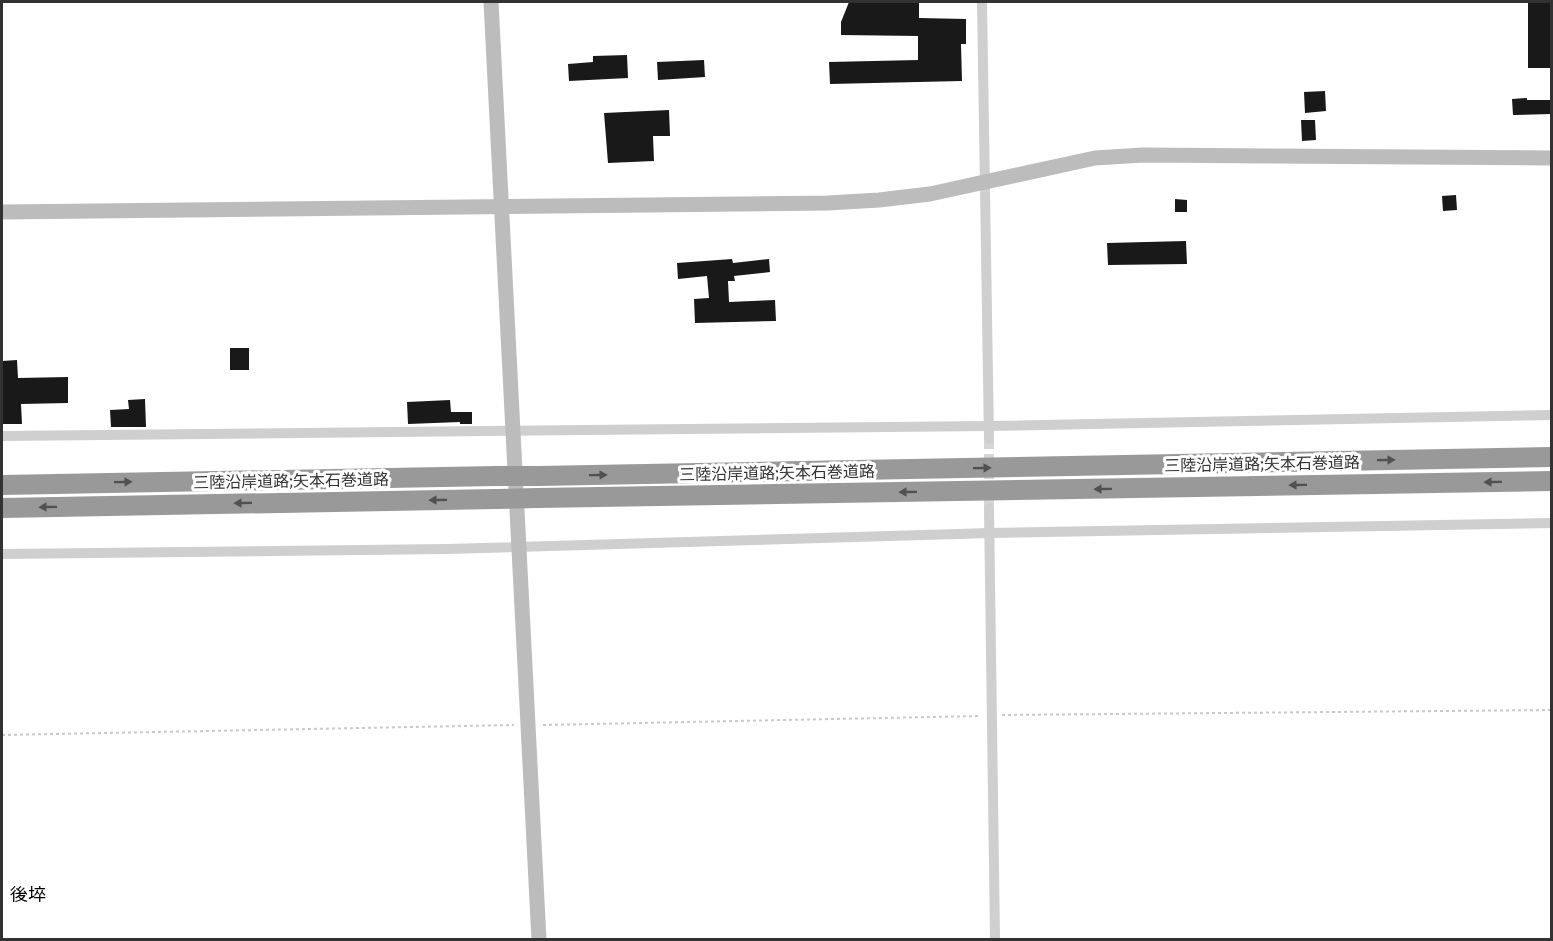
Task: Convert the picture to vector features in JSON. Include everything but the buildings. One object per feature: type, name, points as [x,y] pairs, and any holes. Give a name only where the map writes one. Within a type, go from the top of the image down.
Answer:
[{"type":"highway","name":"三陸沿岸道路;矢本石巻道路","points":[[2,485],[1551,458]]},
{"type":"highway","name":"三陸沿岸道路;矢本石巻道路","points":[[2,508],[1551,481]]},
{"type":"street","points":[[491,2],[539,939]]},
{"type":"street","points":[[982,2],[989,439]]},
{"type":"street","points":[[2,212],[828,203],[930,194],[1095,158],[1143,155],[1551,158]]},
{"type":"street","points":[[2,436],[989,426],[1551,415]]},
{"type":"street","points":[[989,508],[995,939]]},
{"type":"street","points":[[2,554],[448,549],[991,533],[1551,523]]},
{"type":"path","points":[[2,735],[993,716],[1551,710]]},
{"type":"tunnel","points":[[989,439],[989,508]]},
{"type":"district","name":"後埣","points":[[28,894]]}]
